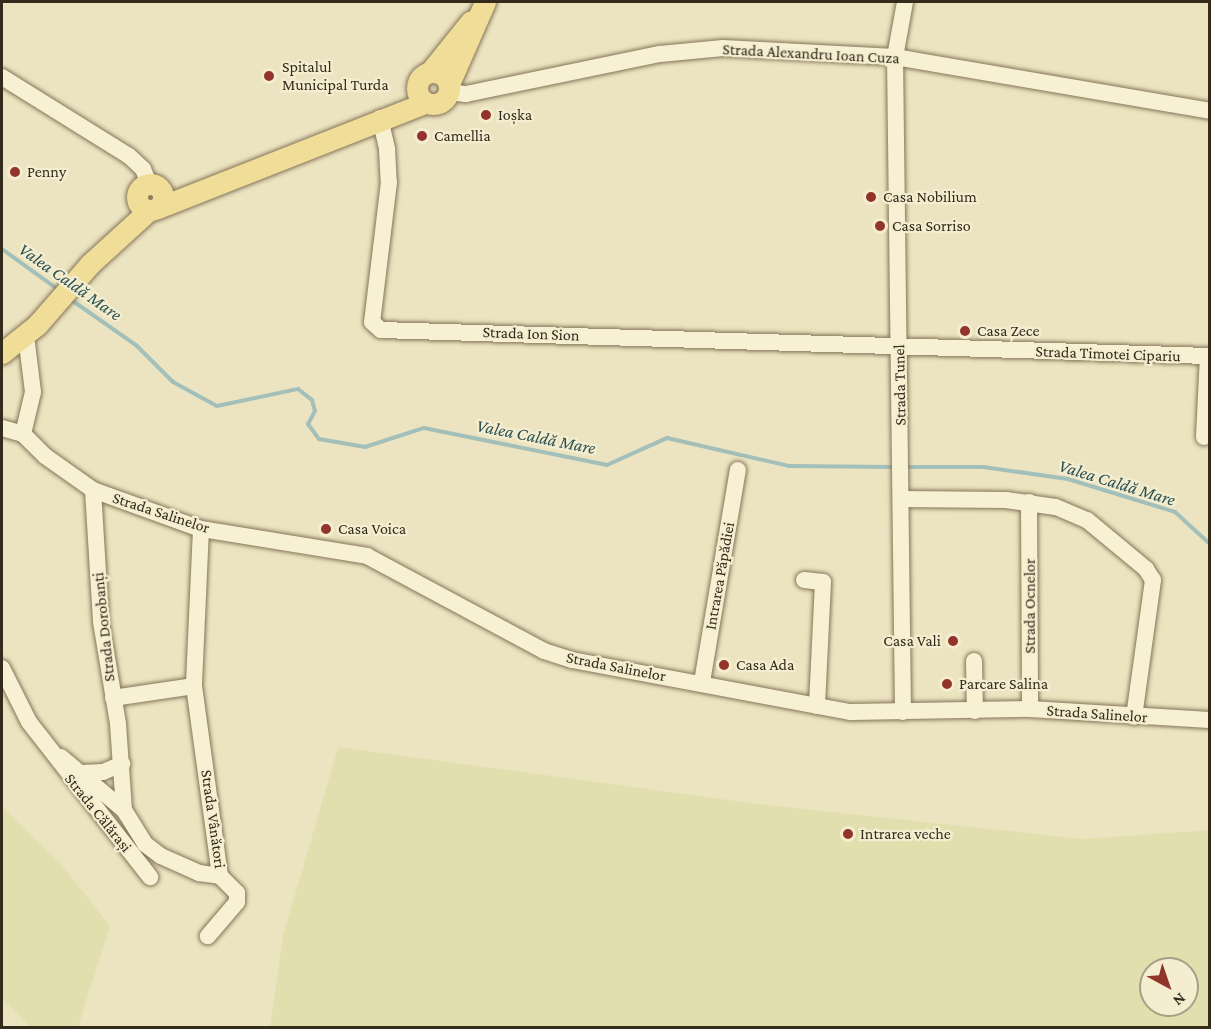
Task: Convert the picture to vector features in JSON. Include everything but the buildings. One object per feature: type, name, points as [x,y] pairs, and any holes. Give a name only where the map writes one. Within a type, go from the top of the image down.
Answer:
[{"type":"main road","points":[[421,96],[420,78],[430,72],[482,7]]},
{"type":"main road","points":[[2,353],[26,336],[49,312],[150,197],[223,180],[377,120],[421,96],[444,100],[482,7]]},
{"type":"main road","points":[[430,72],[445,77],[449,88]]},
{"type":"street","name":"Strada Tunel","points":[[903,712],[895,57],[905,2]]},
{"type":"street","name":"Strada Alexandru Ioan Cuza","points":[[449,88],[465,94],[660,54],[723,48],[895,57],[1209,111]]},
{"type":"street","points":[[2,77],[129,156],[143,169],[150,197]]},
{"type":"street","name":"Strada Ion Sion","points":[[377,120],[389,182],[372,322],[381,330],[899,348]]},
{"type":"street","points":[[23,434],[33,392],[26,336]]},
{"type":"street","name":"Strada Timotei Cipariu","points":[[899,348],[1209,356]]},
{"type":"street","points":[[1204,437],[1209,356]]},
{"type":"street","name":"Strada Salinelor","points":[[2,428],[23,434],[45,456],[93,490],[201,529],[360,554],[544,651],[572,660],[702,682],[851,712],[1030,710],[1209,720]]},
{"type":"street","name":"Intrarea Păpădiei","points":[[702,682],[738,470]]},
{"type":"street","name":"Strada Dorobanți","points":[[93,490],[101,622],[122,764],[124,810],[145,844],[161,856],[199,873],[220,876]]},
{"type":"street","points":[[901,491],[1029,502],[1056,507],[1088,520],[1146,569],[1153,580],[1134,717]]},
{"type":"street","name":"Strada Ocnelor","points":[[1029,502],[1030,710]]},
{"type":"street","name":"Strada Vânători","points":[[201,529],[194,686],[220,876],[232,884],[237,902],[208,936]]},
{"type":"street","points":[[804,580],[822,582],[818,706]]},
{"type":"street","points":[[974,661],[975,711]]},
{"type":"street","name":"Strada Călărași","points":[[2,668],[29,723],[150,877]]},
{"type":"street","points":[[113,698],[194,686]]},
{"type":"street","name":"Strada Călărași","points":[[47,747],[52,746],[66,764],[83,773],[124,810]]},
{"type":"street","points":[[83,773],[103,772],[122,764]]},
{"type":"shaded area","points":[[338,747],[758,804],[1083,839],[1209,830],[1209,1027],[270,1027],[283,936]]},
{"type":"shaded area","points":[[2,806],[61,864],[110,926],[78,1027],[30,1027],[2,999]]},
{"type":"waterway","name":"Valea Caldă Mare","points":[[2,249],[60,291]]},
{"type":"waterway","name":"Valea Caldă Mare","points":[[70,299],[136,345],[173,382],[217,406],[298,389],[312,400],[315,411],[308,424],[319,439],[365,447],[424,428],[607,465],[667,438],[789,466],[894,467]]},
{"type":"waterway","name":"Valea Caldă Mare","points":[[905,467],[983,467],[1068,479],[1175,512],[1210,544]]},
{"type":"place","name":"Spitalul Municipal Turda","points":[[269,76]]},
{"type":"place","name":"Ioșka","points":[[486,115]]},
{"type":"place","name":"Camellia","points":[[422,136]]},
{"type":"place","name":"Penny","points":[[15,172]]},
{"type":"place","name":"Casa Nobilium","points":[[871,197]]},
{"type":"place","name":"Casa Sorriso","points":[[880,226]]},
{"type":"place","name":"Casa Zece","points":[[965,331]]},
{"type":"place","name":"Casa Voica","points":[[326,529]]},
{"type":"place","name":"Casa Vali","points":[[953,641]]},
{"type":"place","name":"Casa Ada","points":[[724,665]]},
{"type":"place","name":"Parcare Salina","points":[[947,684]]},
{"type":"place","name":"Intrarea veche","points":[[848,834]]}]
